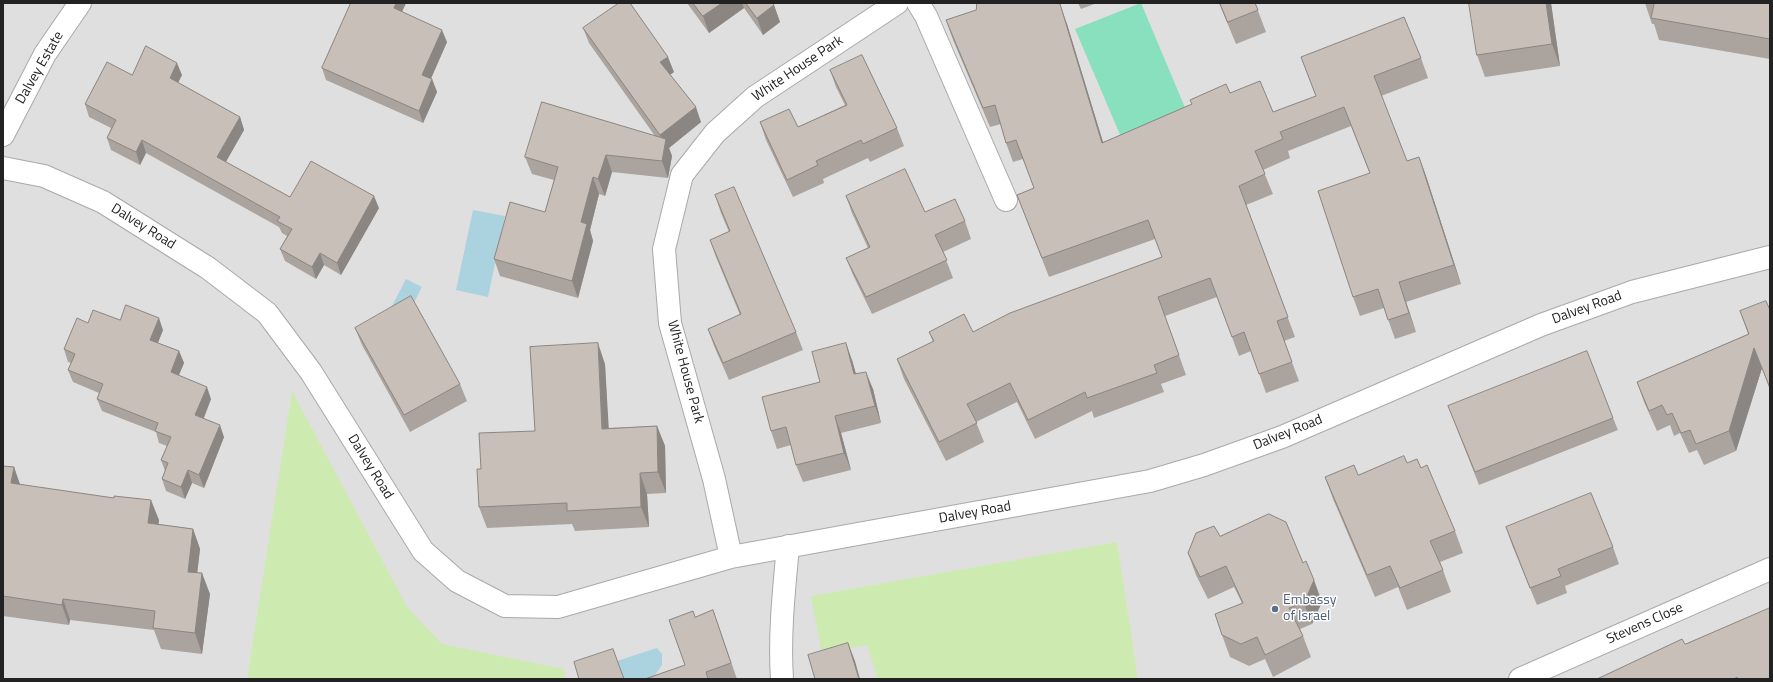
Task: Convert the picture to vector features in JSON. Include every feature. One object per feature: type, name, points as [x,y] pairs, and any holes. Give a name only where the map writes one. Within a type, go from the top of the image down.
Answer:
[{"type":"street","name":"Dalvey Estate","points":[[3,135],[45,54],[80,3]]},
{"type":"street","name":"White House Park","points":[[732,557],[714,479],[670,323],[664,248],[682,175],[715,133],[755,97],[898,3]]},
{"type":"street","points":[[918,3],[926,16],[1006,200]]},
{"type":"street","name":"Dalvey Road","points":[[3,168],[44,176],[103,202],[208,268],[267,313],[311,372],[423,551],[457,581],[505,606],[558,607],[732,557],[1150,481],[1204,465],[1282,437],[1542,325],[1632,292],[1770,258]]},
{"type":"street","points":[[782,679],[781,663],[784,592],[788,546]]},
{"type":"street","name":"Stevens Close","points":[[1520,679],[1770,569]]},
{"type":"shaded area","points":[[3,3],[1770,3],[1770,679],[3,679]]},
{"type":"green space","points":[[1141,3],[1186,110],[1121,137],[1075,29]]},
{"type":"green space","points":[[292,391],[407,607],[442,644],[564,669],[565,679],[247,679]]},
{"type":"green space","points":[[1117,542],[1138,679],[878,679],[867,645],[822,654],[811,596]]},
{"type":"water","points":[[473,210],[505,216],[488,297],[456,290]]},
{"type":"water","points":[[406,279],[422,287],[407,316],[391,308]]},
{"type":"water","points":[[657,648],[662,654],[662,665],[652,679],[624,679],[619,665],[601,666]]},
{"type":"building","points":[[351,3],[396,3],[394,8],[442,30],[422,75],[432,79],[419,111],[322,68]]},
{"type":"building","points":[[619,3],[630,3],[668,57],[660,62],[696,107],[660,135],[583,28]]},
{"type":"building","points":[[693,3],[722,3],[703,16]]},
{"type":"building","points":[[746,3],[773,3],[774,5],[757,18]]},
{"type":"building","points":[[977,3],[1060,4],[1102,143],[1192,104],[1190,100],[1226,84],[1230,93],[1260,81],[1273,112],[1316,96],[1301,57],[1404,17],[1421,58],[1374,76],[1407,161],[1419,157],[1454,265],[1399,282],[1409,313],[1388,320],[1378,289],[1353,297],[1318,191],[1370,173],[1344,107],[1280,132],[1283,139],[1255,151],[1265,174],[1239,186],[1288,317],[1277,321],[1292,362],[1259,374],[1244,332],[1232,337],[1210,278],[1158,297],[1179,355],[1154,365],[1157,373],[1087,398],[1085,392],[1028,420],[1010,383],[967,404],[977,423],[939,442],[897,359],[934,341],[929,332],[964,314],[973,332],[1010,313],[1162,257],[1148,220],[1042,258],[1017,195],[1034,188],[1016,140],[1006,143],[995,105],[983,108],[946,20],[976,10]]},
{"type":"building","points":[[1220,3],[1255,3],[1258,10],[1228,22]]},
{"type":"building","points":[[1469,3],[1546,3],[1552,44],[1477,55]]},
{"type":"building","points":[[1650,3],[1770,3],[1770,39],[1651,18],[1654,4]]},
{"type":"building","points":[[146,46],[177,63],[170,78],[240,117],[217,157],[290,197],[311,161],[374,196],[337,263],[320,253],[312,267],[280,249],[292,229],[277,221],[280,217],[142,140],[136,152],[107,138],[116,120],[85,104],[107,62],[132,75]]},
{"type":"building","points":[[862,55],[897,128],[863,144],[861,140],[816,161],[818,165],[787,180],[760,122],[789,109],[798,127],[847,105],[830,70]]},
{"type":"building","points":[[542,102],[666,139],[662,161],[606,155],[598,179],[593,177],[581,222],[587,224],[572,281],[494,259],[510,202],[545,212],[558,167],[525,157]]},
{"type":"building","points":[[905,169],[925,212],[955,199],[965,221],[935,235],[947,260],[866,297],[846,258],[870,247],[846,196]]},
{"type":"building","points":[[734,187],[796,332],[723,363],[708,329],[741,314],[710,240],[730,231],[715,195]]},
{"type":"building","points":[[411,296],[460,384],[404,415],[355,328]]},
{"type":"building","points":[[1766,301],[1770,310],[1770,388],[1754,348],[1729,431],[1696,444],[1690,430],[1681,433],[1672,413],[1667,415],[1662,405],[1649,411],[1637,382],[1749,334],[1740,311]]},
{"type":"building","points":[[126,305],[159,318],[150,340],[179,351],[171,372],[207,387],[195,415],[220,425],[199,475],[188,470],[181,487],[162,479],[168,463],[161,460],[171,437],[155,431],[158,423],[97,399],[103,384],[68,370],[75,354],[64,349],[77,318],[88,323],[93,310],[120,320]]},
{"type":"building","points":[[598,343],[602,429],[657,426],[658,472],[640,473],[641,507],[567,511],[567,503],[479,507],[477,469],[481,469],[479,433],[535,431],[530,347]]},
{"type":"building","points":[[846,343],[854,374],[866,372],[875,406],[835,416],[844,453],[796,465],[786,427],[771,431],[762,397],[820,382],[812,352]]},
{"type":"building","points":[[1587,351],[1613,418],[1475,472],[1448,406]]},
{"type":"building","points":[[1404,456],[1407,463],[1417,459],[1421,468],[1427,465],[1455,531],[1430,541],[1443,570],[1400,588],[1390,566],[1367,575],[1325,477],[1354,465],[1358,475]]},
{"type":"building","points":[[3,466],[14,467],[11,483],[114,498],[114,496],[151,500],[148,523],[193,529],[188,572],[202,573],[195,633],[153,628],[155,611],[63,599],[62,605],[3,596]]},
{"type":"building","points":[[1591,493],[1613,547],[1558,569],[1561,576],[1530,588],[1506,527]]},
{"type":"building","points":[[1269,514],[1286,522],[1303,563],[1306,561],[1314,580],[1304,603],[1289,608],[1303,636],[1265,655],[1257,637],[1241,644],[1222,635],[1215,614],[1243,603],[1226,566],[1200,577],[1188,553],[1196,533],[1214,526],[1220,536]]},
{"type":"building","points":[[1770,608],[1770,679],[1738,679],[1737,677],[1734,679],[1597,679],[1682,639],[1685,644]]},
{"type":"building","points":[[713,610],[731,663],[706,672],[708,679],[645,679],[685,665],[669,620],[693,611],[695,617]]},
{"type":"building","points":[[848,643],[859,679],[815,679],[808,655]]},
{"type":"building","points":[[613,649],[624,679],[579,679],[574,662]]},
{"type":"place","name":"Embassy of Israel","points":[[1275,609]]}]
